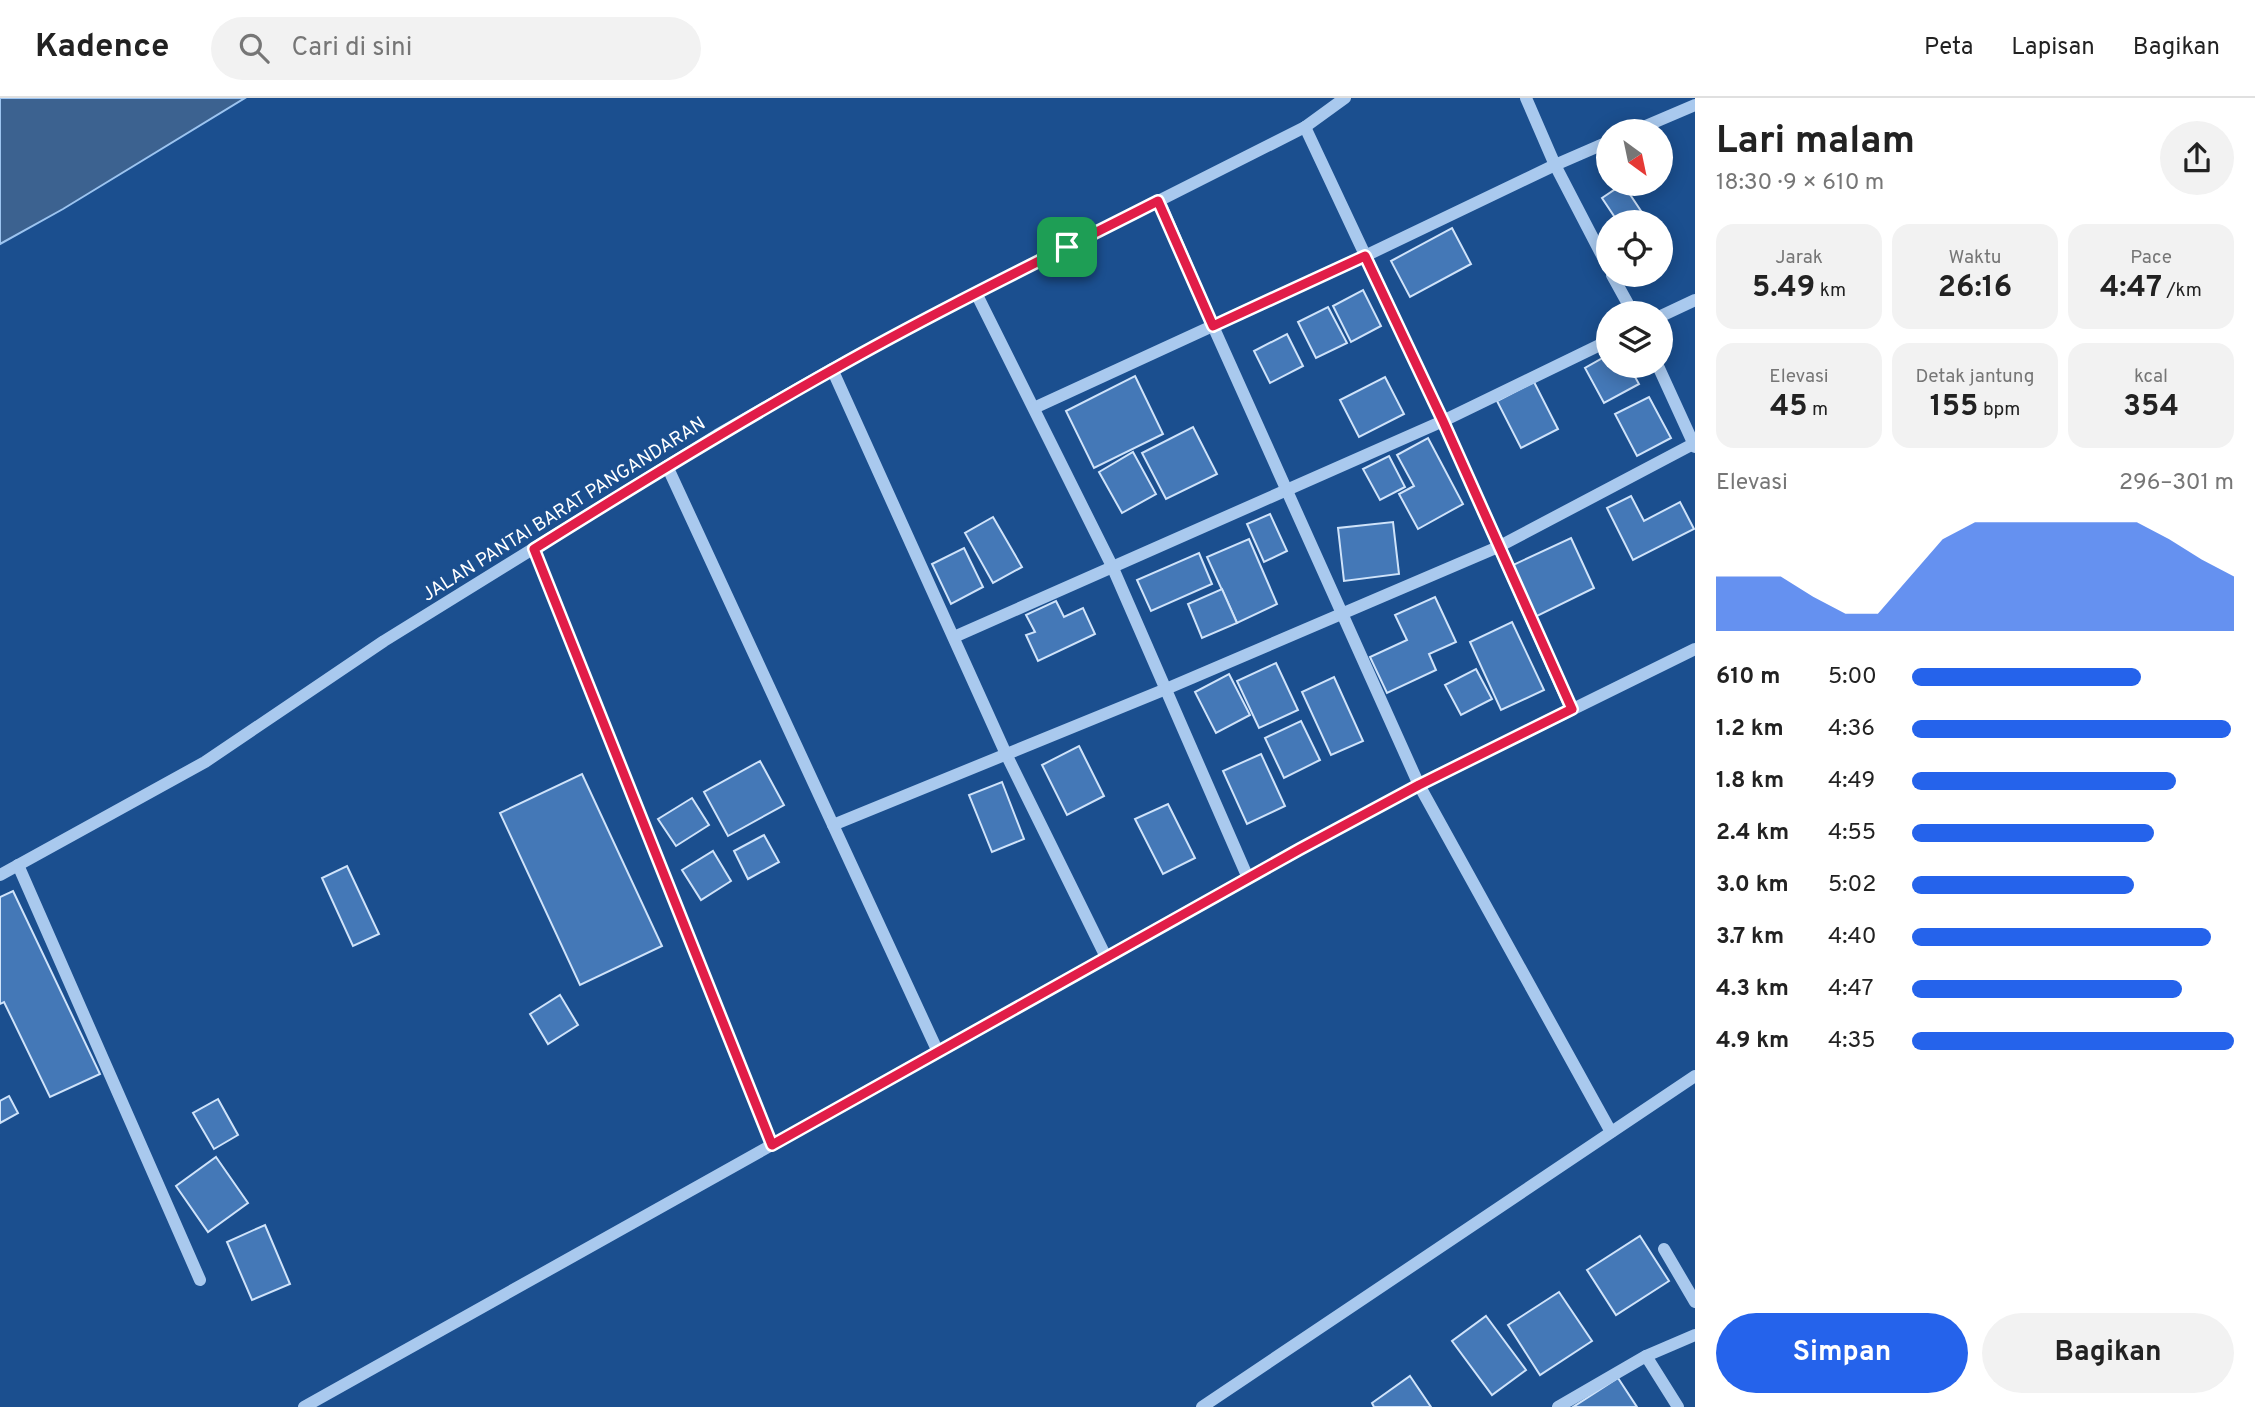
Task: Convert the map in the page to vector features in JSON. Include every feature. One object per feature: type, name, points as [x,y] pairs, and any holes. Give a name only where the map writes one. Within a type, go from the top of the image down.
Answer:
[{"type":"street","name":"JALAN PANTAI BARAT PANGANDARAN","points":[[0,875],[205,762],[384,641],[667,466],[832,369],[1305,127],[1345,98]]},
{"type":"street","points":[[1526,98],[1555,165],[1596,244]]},
{"type":"street","points":[[1662,119],[1695,105]]},
{"type":"street","points":[[1305,127],[1443,421],[1572,709]]},
{"type":"street","points":[[1034,408],[1596,147]]},
{"type":"street","points":[[1158,201],[1419,785],[1611,1132]]},
{"type":"street","points":[[976,293],[1112,566],[1248,878]]},
{"type":"street","points":[[1673,310],[1695,300]]},
{"type":"street","points":[[954,637],[1443,421],[1596,347]]},
{"type":"street","points":[[832,369],[1006,754],[1106,957]]},
{"type":"street","points":[[833,825],[1166,689],[1498,547],[1695,444],[1664,378]]},
{"type":"street","points":[[667,466],[938,1052]]},
{"type":"street","points":[[534,549],[772,1145]]},
{"type":"street","points":[[304,1407],[1248,878],[1419,785],[1695,649]]},
{"type":"street","points":[[18,865],[200,1280]]},
{"type":"street","points":[[1202,1407],[1695,1076]]},
{"type":"street","points":[[1664,1249],[1695,1302]]},
{"type":"street","points":[[1558,1407],[1646,1356],[1695,1335]]},
{"type":"street","points":[[1646,1356],[1678,1407]]},
{"type":"water","points":[[0,98],[245,98],[63,209],[0,244]]},
{"type":"building","points":[[1631,196],[1640,210],[1610,210],[1602,198]]},
{"type":"building","points":[[1452,228],[1471,264],[1410,297],[1391,261]]},
{"type":"building","points":[[1363,290],[1381,326],[1351,342],[1333,306]]},
{"type":"building","points":[[1328,307],[1347,343],[1316,358],[1298,322]]},
{"type":"building","points":[[1287,334],[1303,366],[1270,383],[1254,351]]},
{"type":"building","points":[[1596,362],[1596,378],[1636,378],[1639,384],[1604,403],[1585,368]]},
{"type":"building","points":[[1135,376],[1163,434],[1094,468],[1066,411]]},
{"type":"building","points":[[1385,377],[1404,414],[1359,437],[1340,400]]},
{"type":"building","points":[[1534,382],[1558,429],[1521,448],[1497,401]]},
{"type":"building","points":[[1649,397],[1671,438],[1637,456],[1615,414]]},
{"type":"building","points":[[1193,427],[1217,474],[1166,499],[1142,453]]},
{"type":"building","points":[[1428,438],[1463,504],[1418,529],[1399,494],[1414,486],[1397,455]]},
{"type":"building","points":[[1133,452],[1156,494],[1122,513],[1099,472]]},
{"type":"building","points":[[1389,456],[1405,487],[1380,500],[1363,469]]},
{"type":"building","points":[[1631,496],[1644,521],[1680,502],[1694,529],[1633,560],[1607,508]]},
{"type":"building","points":[[1270,514],[1287,551],[1264,562],[1247,524]]},
{"type":"building","points":[[993,517],[1022,567],[993,583],[965,533]]},
{"type":"building","points":[[1393,522],[1399,574],[1344,581],[1338,528]]},
{"type":"building","points":[[1571,538],[1594,588],[1535,617],[1511,566]]},
{"type":"building","points":[[1249,539],[1277,604],[1237,623],[1207,557]]},
{"type":"building","points":[[964,548],[983,587],[951,604],[932,564]]},
{"type":"building","points":[[1199,553],[1212,584],[1151,611],[1137,580]]},
{"type":"building","points":[[1222,589],[1237,623],[1202,638],[1188,604]]},
{"type":"building","points":[[1435,597],[1456,642],[1429,654],[1436,670],[1387,693],[1370,657],[1407,640],[1395,615]]},
{"type":"building","points":[[1056,601],[1064,617],[1083,608],[1095,634],[1038,661],[1026,635],[1035,632],[1026,615]]},
{"type":"building","points":[[1512,622],[1544,690],[1501,710],[1470,642]]},
{"type":"building","points":[[1276,663],[1298,710],[1259,728],[1237,681]]},
{"type":"building","points":[[1476,669],[1492,699],[1461,715],[1445,685]]},
{"type":"building","points":[[1229,674],[1250,715],[1216,733],[1195,692]]},
{"type":"building","points":[[1334,677],[1363,741],[1331,755],[1302,692]]},
{"type":"building","points":[[1301,721],[1320,760],[1284,778],[1265,738]]},
{"type":"building","points":[[1079,746],[1104,796],[1067,815],[1042,765]]},
{"type":"building","points":[[1261,754],[1285,806],[1247,824],[1223,771]]},
{"type":"building","points":[[760,761],[784,805],[728,836],[704,792]]},
{"type":"building","points":[[582,774],[662,946],[580,985],[500,813]]},
{"type":"building","points":[[1002,782],[1024,839],[992,852],[969,795]]},
{"type":"building","points":[[692,798],[709,825],[676,846],[658,819]]},
{"type":"building","points":[[1168,804],[1195,858],[1163,874],[1135,819]]},
{"type":"building","points":[[764,835],[779,862],[748,879],[734,851]]},
{"type":"building","points":[[713,851],[731,881],[701,900],[682,870]]},
{"type":"building","points":[[347,866],[379,934],[353,946],[322,878]]},
{"type":"building","points":[[13,891],[100,1074],[50,1097],[4,1002],[0,1004],[0,897]]},
{"type":"building","points":[[560,995],[578,1025],[548,1044],[530,1014]]},
{"type":"building","points":[[9,1096],[18,1113],[0,1123],[0,1101]]},
{"type":"building","points":[[218,1099],[238,1135],[214,1149],[193,1113]]},
{"type":"building","points":[[216,1157],[248,1203],[208,1232],[176,1186]]},
{"type":"building","points":[[265,1225],[290,1284],[252,1300],[227,1242]]},
{"type":"building","points":[[1640,1236],[1669,1281],[1616,1315],[1587,1270]]},
{"type":"building","points":[[1559,1292],[1592,1341],[1540,1375],[1508,1325]]},
{"type":"building","points":[[1486,1316],[1526,1370],[1492,1395],[1452,1341]]},
{"type":"building","points":[[1410,1376],[1431,1407],[1374,1407],[1372,1403]]},
{"type":"building","points":[[1618,1378],[1637,1407],[1573,1407]]},
{"type":"route","points":[[1158,201],[1213,326],[1365,256],[1443,421],[1572,709],[1419,785],[1300,849],[772,1145],[534,549],[718,435],[832,369],[1067,247],[1158,201]]}]
